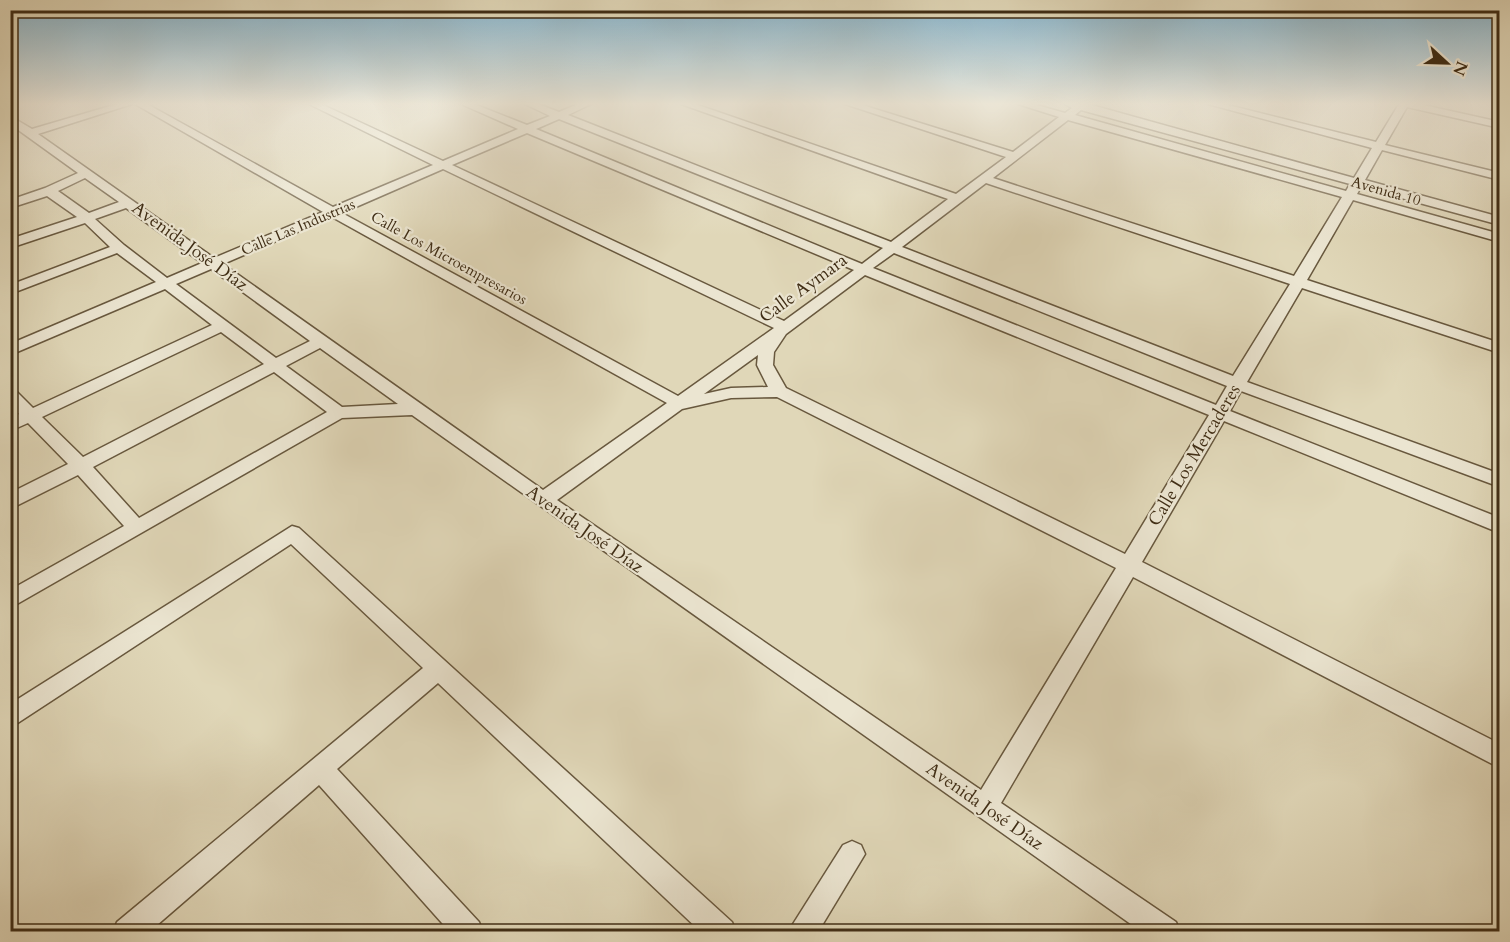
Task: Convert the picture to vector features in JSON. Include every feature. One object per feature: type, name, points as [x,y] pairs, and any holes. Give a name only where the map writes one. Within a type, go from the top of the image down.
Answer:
[{"type":"street","name":"Avenida José Díaz","points":[[51,148],[543,500],[1166,932]]},
{"type":"street","name":"Calle Los Microempresarios","points":[[218,148],[681,404]]},
{"type":"street","points":[[407,148],[784,327],[765,348],[764,363],[767,374],[780,392]]},
{"type":"street","name":"Calle Las Industrias","points":[[10,350],[170,284],[213,263],[480,148]]},
{"type":"street","points":[[572,148],[863,269],[1500,526]]},
{"type":"street","points":[[643,148],[1237,384],[1500,481]]},
{"type":"street","points":[[812,148],[956,198]]},
{"type":"street","points":[[990,148],[1012,155]]},
{"type":"street","name":"Calle Aymara","points":[[543,500],[681,404],[1021,148]]},
{"type":"street","name":"Avenida 10","points":[[1213,148],[1353,189],[1500,238]]},
{"type":"street","name":"Calle Los Mercaderes","points":[[985,807],[1377,148]]},
{"type":"street","points":[[1404,148],[1500,177]]},
{"type":"street","points":[[1413,148],[1500,167]]},
{"type":"street","points":[[10,204],[49,191],[85,174]]},
{"type":"street","points":[[982,178],[1500,348]]},
{"type":"street","name":"Avenida 10","points":[[1353,189],[1500,221]]},
{"type":"street","points":[[49,191],[85,216],[119,248],[170,284],[222,326],[278,365],[339,413]]},
{"type":"street","points":[[10,244],[85,216],[129,203]]},
{"type":"street","points":[[10,290],[119,248]]},
{"type":"street","points":[[10,425],[222,326]]},
{"type":"street","points":[[10,502],[322,341]]},
{"type":"street","points":[[681,404],[731,393],[780,392],[1129,565],[1500,757]]},
{"type":"street","points":[[10,395],[81,466],[135,527]]},
{"type":"street","points":[[10,600],[339,413],[416,409]]},
{"type":"street","points":[[10,717],[292,533],[722,932]]},
{"type":"street","points":[[127,932],[438,669]]},
{"type":"street","points":[[320,768],[468,931]]},
{"type":"street","points":[[802,932],[852,854]]}]
